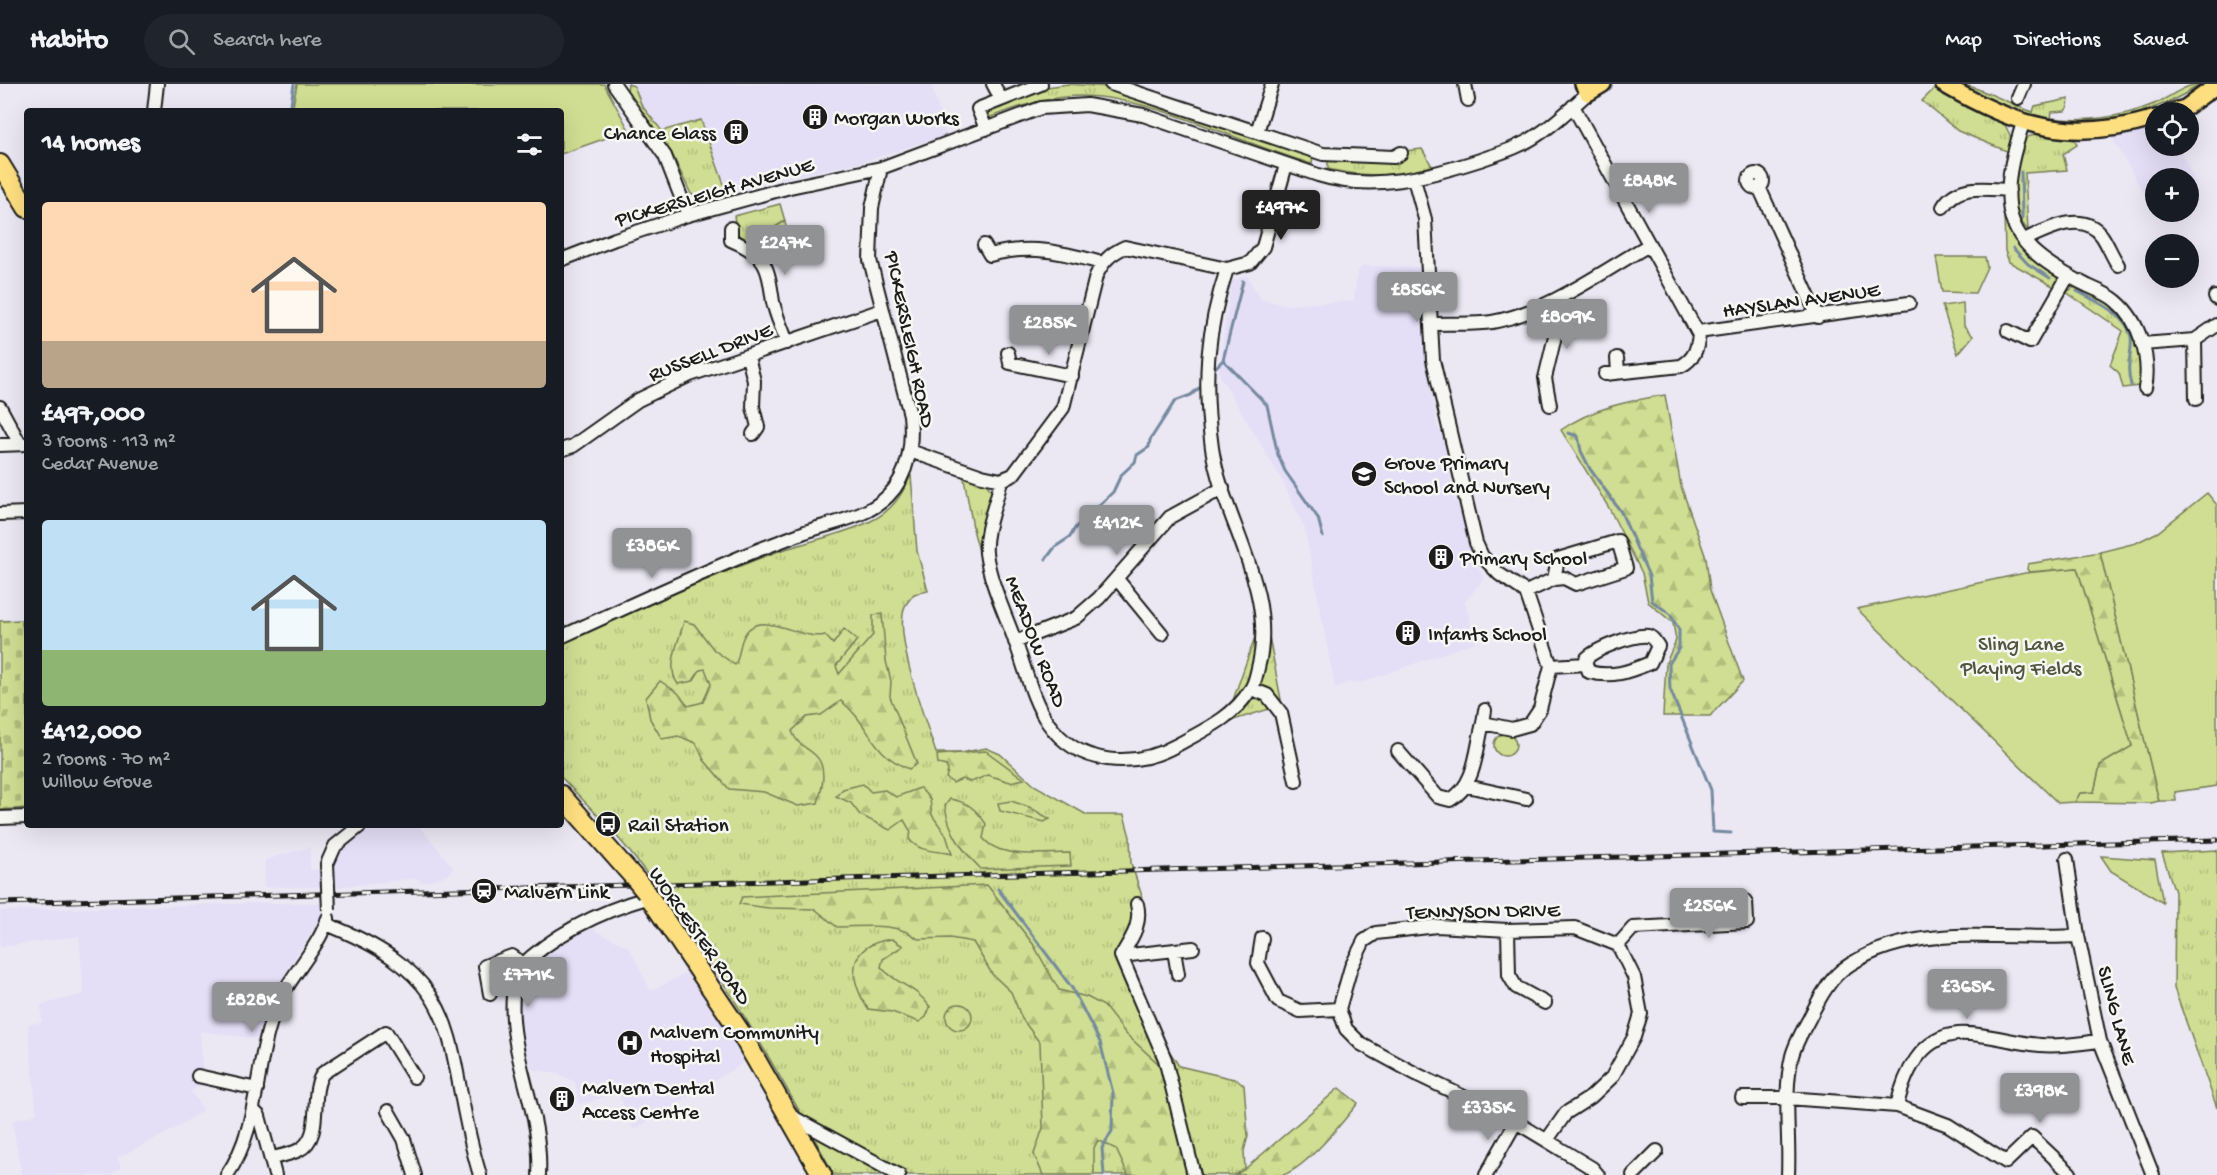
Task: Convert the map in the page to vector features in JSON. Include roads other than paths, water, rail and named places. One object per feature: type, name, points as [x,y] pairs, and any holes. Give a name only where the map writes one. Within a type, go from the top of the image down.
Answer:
[{"type":"highway","points":[[0,164],[24,203]]},
{"type":"highway","name":"WORCESTER ROAD","points":[[564,798],[644,890],[708,981],[789,1115],[822,1175]]},
{"type":"main road","points":[[1585,88],[1603,84]]},
{"type":"main road","points":[[1943,84],[2022,123],[2043,129],[2088,131],[2145,120]]},
{"type":"main road","points":[[2193,102],[2217,85]]},
{"type":"street","points":[[154,108],[158,84]]},
{"type":"street","points":[[614,84],[665,156],[688,215]]},
{"type":"street","points":[[993,84],[1001,99]]},
{"type":"street","points":[[986,129],[978,109],[1041,84]]},
{"type":"street","points":[[1113,84],[1323,154],[1394,157],[1401,153]]},
{"type":"street","points":[[1257,132],[1272,84]]},
{"type":"street","points":[[1465,84],[1468,100]]},
{"type":"street","points":[[2018,98],[2024,84]]},
{"type":"street","points":[[881,168],[1041,108],[1087,105],[1143,115],[1341,182],[1365,183],[1414,179],[1512,149],[1539,134],[1573,106],[1585,88]]},
{"type":"street","points":[[1573,106],[1698,334],[1695,354],[1680,366],[1605,374]]},
{"type":"street","points":[[2022,123],[2015,146],[2009,190],[2008,205],[2013,221],[2034,254],[2068,276],[2116,301],[2130,317],[2147,354],[2145,388]]},
{"type":"street","points":[[1318,175],[1323,154]]},
{"type":"street","points":[[910,451],[1001,480],[1013,475],[1044,437],[1063,408],[1096,276],[1102,263],[1110,254],[1125,247],[1227,269],[1250,263],[1263,247],[1286,165]]},
{"type":"street","name":"PICKERSLEIGH AVENUE","points":[[564,259],[688,215],[790,187],[881,168]]},
{"type":"street","name":"PICKERSLEIGH ROAD","points":[[564,636],[723,564],[805,532],[855,516],[878,504],[890,494],[901,477],[910,451],[910,415],[873,277],[870,243],[872,208],[881,168]]},
{"type":"street","points":[[1398,751],[1444,800],[1457,796],[1467,786],[1484,716],[1512,729],[1530,724],[1540,710],[1551,666],[1526,592],[1499,574],[1482,556],[1470,517],[1433,360],[1425,219],[1414,179]]},
{"type":"street","points":[[1759,188],[1818,317]]},
{"type":"street","points":[[1944,199],[1969,188],[2009,190]]},
{"type":"street","points":[[2024,240],[2071,221],[2095,229],[2101,235],[2118,265]]},
{"type":"street","points":[[731,228],[731,240],[759,255],[769,270],[773,303],[787,343]]},
{"type":"street","points":[[1432,324],[1491,322],[1546,304],[1649,245]]},
{"type":"street","points":[[987,255],[1013,249],[1038,248],[1102,263]]},
{"type":"street","name":"MEADOW ROAD","points":[[1001,480],[986,543],[986,553],[990,573],[1015,642],[1048,723],[1075,748],[1105,760],[1134,760],[1166,751],[1230,715],[1252,689],[1262,653],[1260,609],[1250,564],[1222,488],[1212,450],[1206,378],[1207,347],[1227,269]]},
{"type":"street","points":[[2008,331],[2030,342],[2068,276]]},
{"type":"street","name":"HAYSLAN AVENUE","points":[[1698,334],[1909,303]]},
{"type":"street","points":[[1546,304],[1555,336],[1545,378],[1550,405]]},
{"type":"street","name":"RUSSELL DRIVE","points":[[564,449],[573,446],[638,400],[690,375],[882,310]]},
{"type":"street","points":[[2142,344],[2195,340],[2217,325]]},
{"type":"street","points":[[2195,340],[2199,392]]},
{"type":"street","points":[[748,357],[754,381],[753,407],[760,430]]},
{"type":"street","points":[[1617,358],[1618,372]]},
{"type":"street","points":[[1007,362],[1072,376]]},
{"type":"street","points":[[0,407],[23,444],[0,445]]},
{"type":"street","points":[[1015,642],[1076,618],[1117,579],[1170,517],[1222,488]]},
{"type":"street","points":[[0,514],[24,513]]},
{"type":"street","points":[[1526,592],[1554,579],[1564,578],[1576,584],[1626,568],[1618,541],[1558,559],[1554,579]]},
{"type":"street","points":[[1117,579],[1162,634]]},
{"type":"street","points":[[1647,636],[1653,638],[1658,645],[1650,663],[1625,673],[1606,676],[1589,672],[1586,664],[1586,659],[1592,652],[1618,643],[1647,636]]},
{"type":"street","points":[[1551,666],[1586,664]]},
{"type":"street","points":[[1252,689],[1267,695],[1281,713],[1296,781]]},
{"type":"street","points":[[1467,786],[1526,799]]},
{"type":"street","points":[[0,818],[24,818]]},
{"type":"street","points":[[227,1175],[239,1158],[253,1110],[267,1032],[285,986],[326,924],[329,910],[327,864],[335,846],[357,828]]},
{"type":"street","name":"SLING LANE","points":[[2067,859],[2078,936],[2100,1041],[2153,1175]]},
{"type":"street","points":[[539,1175],[540,1156],[535,1118],[514,1030],[513,996],[519,968],[571,928],[644,890]]},
{"type":"street","points":[[1547,1140],[1566,1113],[1591,1097],[1612,1077],[1634,1036],[1641,1014],[1634,978],[1618,945],[1633,928],[1748,922],[1746,900]]},
{"type":"street","points":[[1121,956],[1130,944],[1140,917],[1137,904]]},
{"type":"street","points":[[326,924],[385,951],[408,967],[431,993],[447,1025],[453,1046],[467,1133],[480,1175]]},
{"type":"street","name":"TENNYSON DRIVE","points":[[1339,1009],[1351,967],[1364,941],[1376,933],[1437,926],[1509,930],[1575,928],[1618,945]]},
{"type":"street","points":[[1509,930],[1509,975],[1516,987],[1545,1003]]},
{"type":"street","points":[[1788,1175],[1790,1139],[1787,1098],[1792,1055],[1816,1004],[1841,971],[1882,947],[1931,937],[2038,939],[2078,936]]},
{"type":"street","points":[[1262,938],[1258,963],[1278,1001],[1300,1011],[1339,1009],[1346,1029],[1361,1044],[1418,1075],[1516,1122],[1592,1168],[1598,1175]]},
{"type":"street","points":[[1121,956],[1193,948]]},
{"type":"street","points":[[1174,951],[1178,974]]},
{"type":"street","points":[[490,994],[485,966],[512,956],[523,964]]},
{"type":"street","points":[[1121,956],[1165,1059],[1194,1175]]},
{"type":"street","points":[[272,1158],[301,1150],[311,1138],[317,1081],[322,1073],[386,1032],[414,1077]]},
{"type":"street","points":[[1897,1106],[1902,1081],[1913,1061],[1932,1043],[1957,1034],[2042,1046],[2100,1041]]},
{"type":"street","points":[[198,1076],[257,1089]]},
{"type":"street","points":[[1742,1098],[1787,1098],[1897,1106],[1948,1125],[2006,1162],[2032,1137],[2070,1173]]},
{"type":"street","points":[[253,1110],[259,1116],[275,1175]]},
{"type":"street","points":[[387,1111],[404,1139],[415,1175]]},
{"type":"street","points":[[789,1115],[899,1175]]},
{"type":"street","points":[[1486,1175],[1516,1122]]},
{"type":"street","points":[[1633,1175],[1657,1151]]},
{"type":"waterway","points":[[290,108],[294,84]]},
{"type":"waterway","points":[[2021,172],[2022,219]]},
{"type":"waterway","points":[[2013,248],[2028,264],[2050,278]]},
{"type":"waterway","points":[[1213,370],[1223,360],[1243,281]]},
{"type":"waterway","points":[[2077,291],[2110,309],[2129,329],[2131,385]]},
{"type":"waterway","points":[[1223,360],[1267,405],[1278,455],[1285,471],[1318,518],[1323,537]]},
{"type":"waterway","points":[[1046,559],[1055,547],[1070,537],[1075,528],[1113,492],[1121,475],[1135,462],[1137,455],[1149,447],[1150,440],[1175,401],[1191,395],[1199,388]]},
{"type":"waterway","points":[[1568,433],[1578,436],[1581,451],[1590,469],[1621,512],[1649,576],[1652,601],[1670,614],[1679,630],[1679,648],[1669,664],[1670,689],[1711,790],[1713,832],[1731,833]]},
{"type":"waterway","points":[[998,889],[1072,988],[1100,1042],[1113,1093],[1112,1131],[1102,1148],[1104,1175]]},
{"type":"railway","points":[[0,903],[2217,840]]},
{"type":"place","name":"Morgan Works","points":[[815,117]]},
{"type":"place","name":"Chance Glass","points":[[736,132]]},
{"type":"place","name":"Grove Primary School and Nursery","points":[[1364,474]]},
{"type":"place","name":"Primary School","points":[[1441,557]]},
{"type":"place","name":"Infants School","points":[[1408,633]]},
{"type":"place","name":"Rail Station","points":[[608,824]]},
{"type":"place","name":"Malvern Link","points":[[484,891]]},
{"type":"place","name":"Malvern Community Hospital","points":[[630,1043]]},
{"type":"place","name":"Malvern Dental Access Centre","points":[[562,1099]]},
{"type":"park label","name":"Sling Lane Playing Fields","points":[[2021,655]]}]
